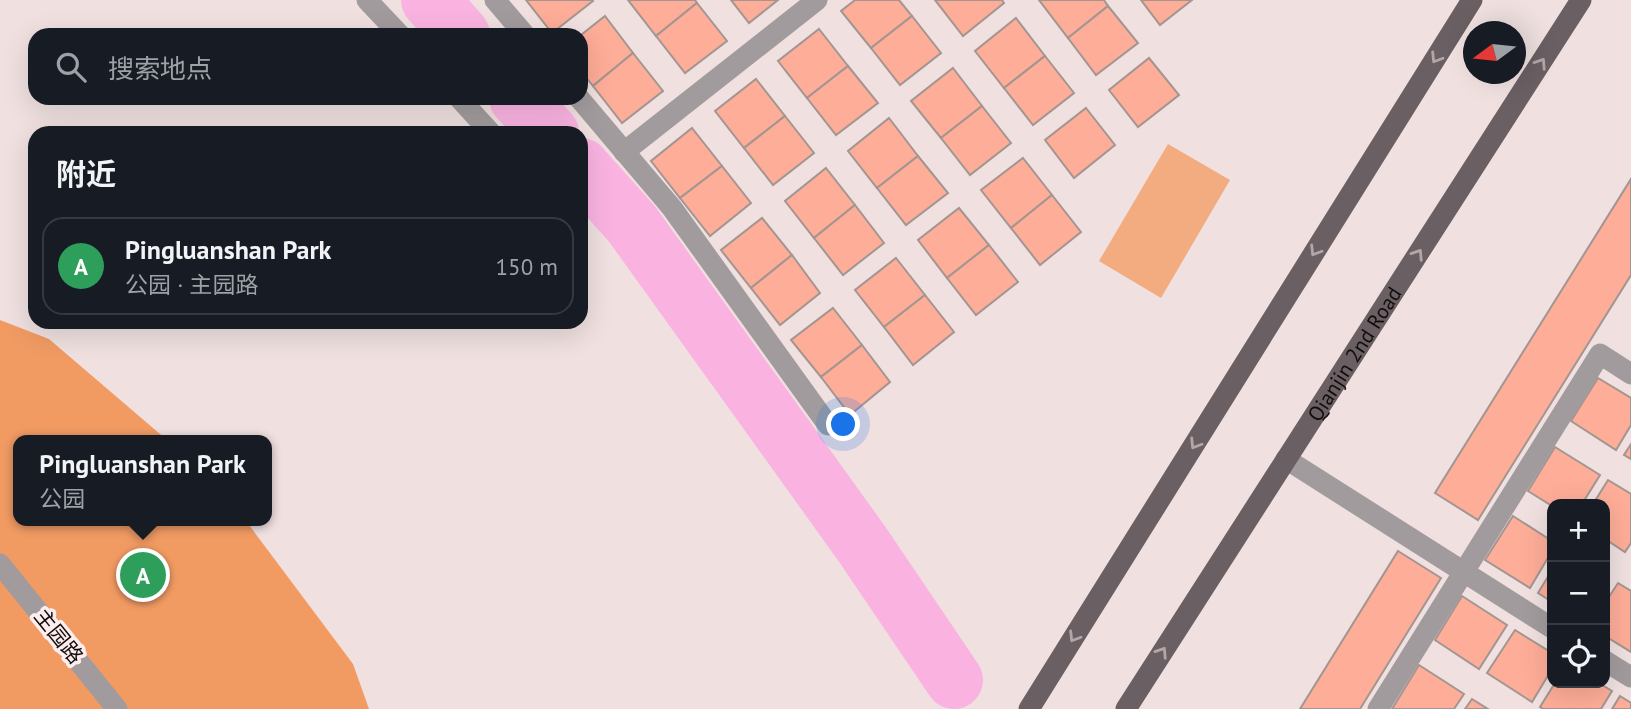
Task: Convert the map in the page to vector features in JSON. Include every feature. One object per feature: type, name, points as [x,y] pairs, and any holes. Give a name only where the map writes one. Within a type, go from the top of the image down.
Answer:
[{"type":"main road","points":[[1030,709],[1472,0]]},
{"type":"main road","name":"Qianjin 2nd Road","points":[[1126,709],[1581,0]]},
{"type":"street","points":[[367,0],[393,28]]},
{"type":"street","points":[[495,0],[519,28]]},
{"type":"street","points":[[624,152],[817,0]]},
{"type":"street","points":[[465,105],[485,126]]},
{"type":"street","points":[[585,105],[672,208],[828,425]]},
{"type":"street","points":[[1378,709],[1600,354],[1631,374]]},
{"type":"street","points":[[1286,459],[1547,625]]},
{"type":"street","name":"主园路","points":[[0,564],[117,709]]},
{"type":"street","points":[[1610,664],[1631,677]]},
{"type":"shaded area","points":[[1168,144],[1230,180],[1161,298],[1099,261]]},
{"type":"shaded area","points":[[0,320],[49,339],[161,435],[13,435],[13,526],[250,526],[353,664],[369,709],[0,709]]},
{"type":"building","points":[[526,0],[593,1],[558,28],[548,28]]},
{"type":"building","points":[[628,0],[695,0],[697,3],[656,36]]},
{"type":"building","points":[[731,0],[778,0],[749,23]]},
{"type":"building","points":[[855,0],[899,0],[912,16],[871,48],[841,11]]},
{"type":"building","points":[[935,0],[1002,0],[1004,3],[963,36]]},
{"type":"building","points":[[1039,0],[1104,0],[1108,6],[1068,38]]},
{"type":"building","points":[[1141,0],[1192,0],[1160,25]]},
{"type":"building","points":[[697,3],[727,41],[685,73],[656,36]]},
{"type":"building","points":[[1108,6],[1138,43],[1096,75],[1068,38]]},
{"type":"building","points":[[605,16],[633,53],[593,86],[588,80],[588,29]]},
{"type":"building","points":[[912,16],[941,53],[900,85],[871,48]]},
{"type":"building","points":[[1016,18],[1045,56],[1004,88],[975,51]]},
{"type":"building","points":[[819,29],[848,66],[807,98],[778,61]]},
{"type":"building","points":[[633,53],[663,91],[622,123],[593,86]]},
{"type":"building","points":[[1045,56],[1074,93],[1033,125],[1004,88]]},
{"type":"building","points":[[1149,58],[1179,95],[1138,127],[1109,90]]},
{"type":"building","points":[[848,66],[878,103],[836,135],[807,98]]},
{"type":"building","points":[[953,68],[982,106],[941,138],[911,101]]},
{"type":"building","points":[[756,79],[785,116],[744,148],[715,111]]},
{"type":"building","points":[[982,106],[1011,143],[970,175],[941,138]]},
{"type":"building","points":[[1086,108],[1115,145],[1074,178],[1045,140]]},
{"type":"building","points":[[785,116],[814,153],[773,185],[744,148]]},
{"type":"building","points":[[889,118],[918,156],[877,188],[848,151]]},
{"type":"building","points":[[692,128],[722,166],[680,198],[651,161]]},
{"type":"building","points":[[918,156],[948,193],[906,225],[877,188]]},
{"type":"building","points":[[1023,158],[1052,195],[1011,228],[981,190]]},
{"type":"building","points":[[722,166],[751,203],[710,236],[680,198]]},
{"type":"building","points":[[826,168],[855,205],[814,238],[785,201]]},
{"type":"building","points":[[1631,179],[1631,275],[1478,520],[1435,493]]},
{"type":"building","points":[[1052,195],[1081,232],[1040,265],[1011,228]]},
{"type":"building","points":[[855,205],[884,243],[843,275],[814,238]]},
{"type":"building","points":[[959,208],[989,245],[947,278],[918,240]]},
{"type":"building","points":[[762,218],[792,255],[751,288],[721,250]]},
{"type":"building","points":[[989,245],[1018,282],[976,315],[947,278]]},
{"type":"building","points":[[792,255],[820,293],[780,325],[751,288]]},
{"type":"building","points":[[896,258],[925,295],[884,327],[855,290]]},
{"type":"building","points":[[925,295],[954,332],[913,365],[884,327]]},
{"type":"building","points":[[833,308],[862,345],[821,377],[791,340]]},
{"type":"building","points":[[862,345],[890,382],[850,415],[821,377]]},
{"type":"building","points":[[1598,378],[1631,398],[1631,425],[1616,450],[1571,421]]},
{"type":"building","points":[[1631,444],[1631,459],[1624,455]]},
{"type":"building","points":[[1555,447],[1600,475],[1585,499],[1547,499],[1547,503],[1528,491]]},
{"type":"building","points":[[1608,480],[1631,494],[1631,543],[1625,552],[1610,542],[1610,499],[1596,499]]},
{"type":"building","points":[[1513,516],[1547,538],[1547,559],[1530,588],[1485,560]]},
{"type":"building","points":[[1398,551],[1441,578],[1360,709],[1300,709]]},
{"type":"building","points":[[1547,578],[1547,599],[1538,593]]},
{"type":"building","points":[[1618,583],[1631,591],[1631,652],[1610,639],[1610,595]]},
{"type":"building","points":[[1462,596],[1507,625],[1479,669],[1435,640]]},
{"type":"building","points":[[1515,630],[1547,650],[1547,677],[1532,702],[1487,673]]},
{"type":"building","points":[[1419,665],[1464,694],[1454,709],[1392,709]]},
{"type":"building","points":[[1552,688],[1607,688],[1612,691],[1601,709],[1540,707]]},
{"type":"building","points":[[1620,696],[1631,703],[1631,709],[1612,709]]},
{"type":"building","points":[[1472,699],[1488,709],[1465,709]]},
{"type":"waterway","points":[[430,0],[455,28]]},
{"type":"waterway","points":[[524,105],[544,126]]},
{"type":"waterway","points":[[588,175],[632,224],[862,544],[954,680]]},
{"type":"place","name":"Pingluanshan Park","points":[[143,575]]}]
